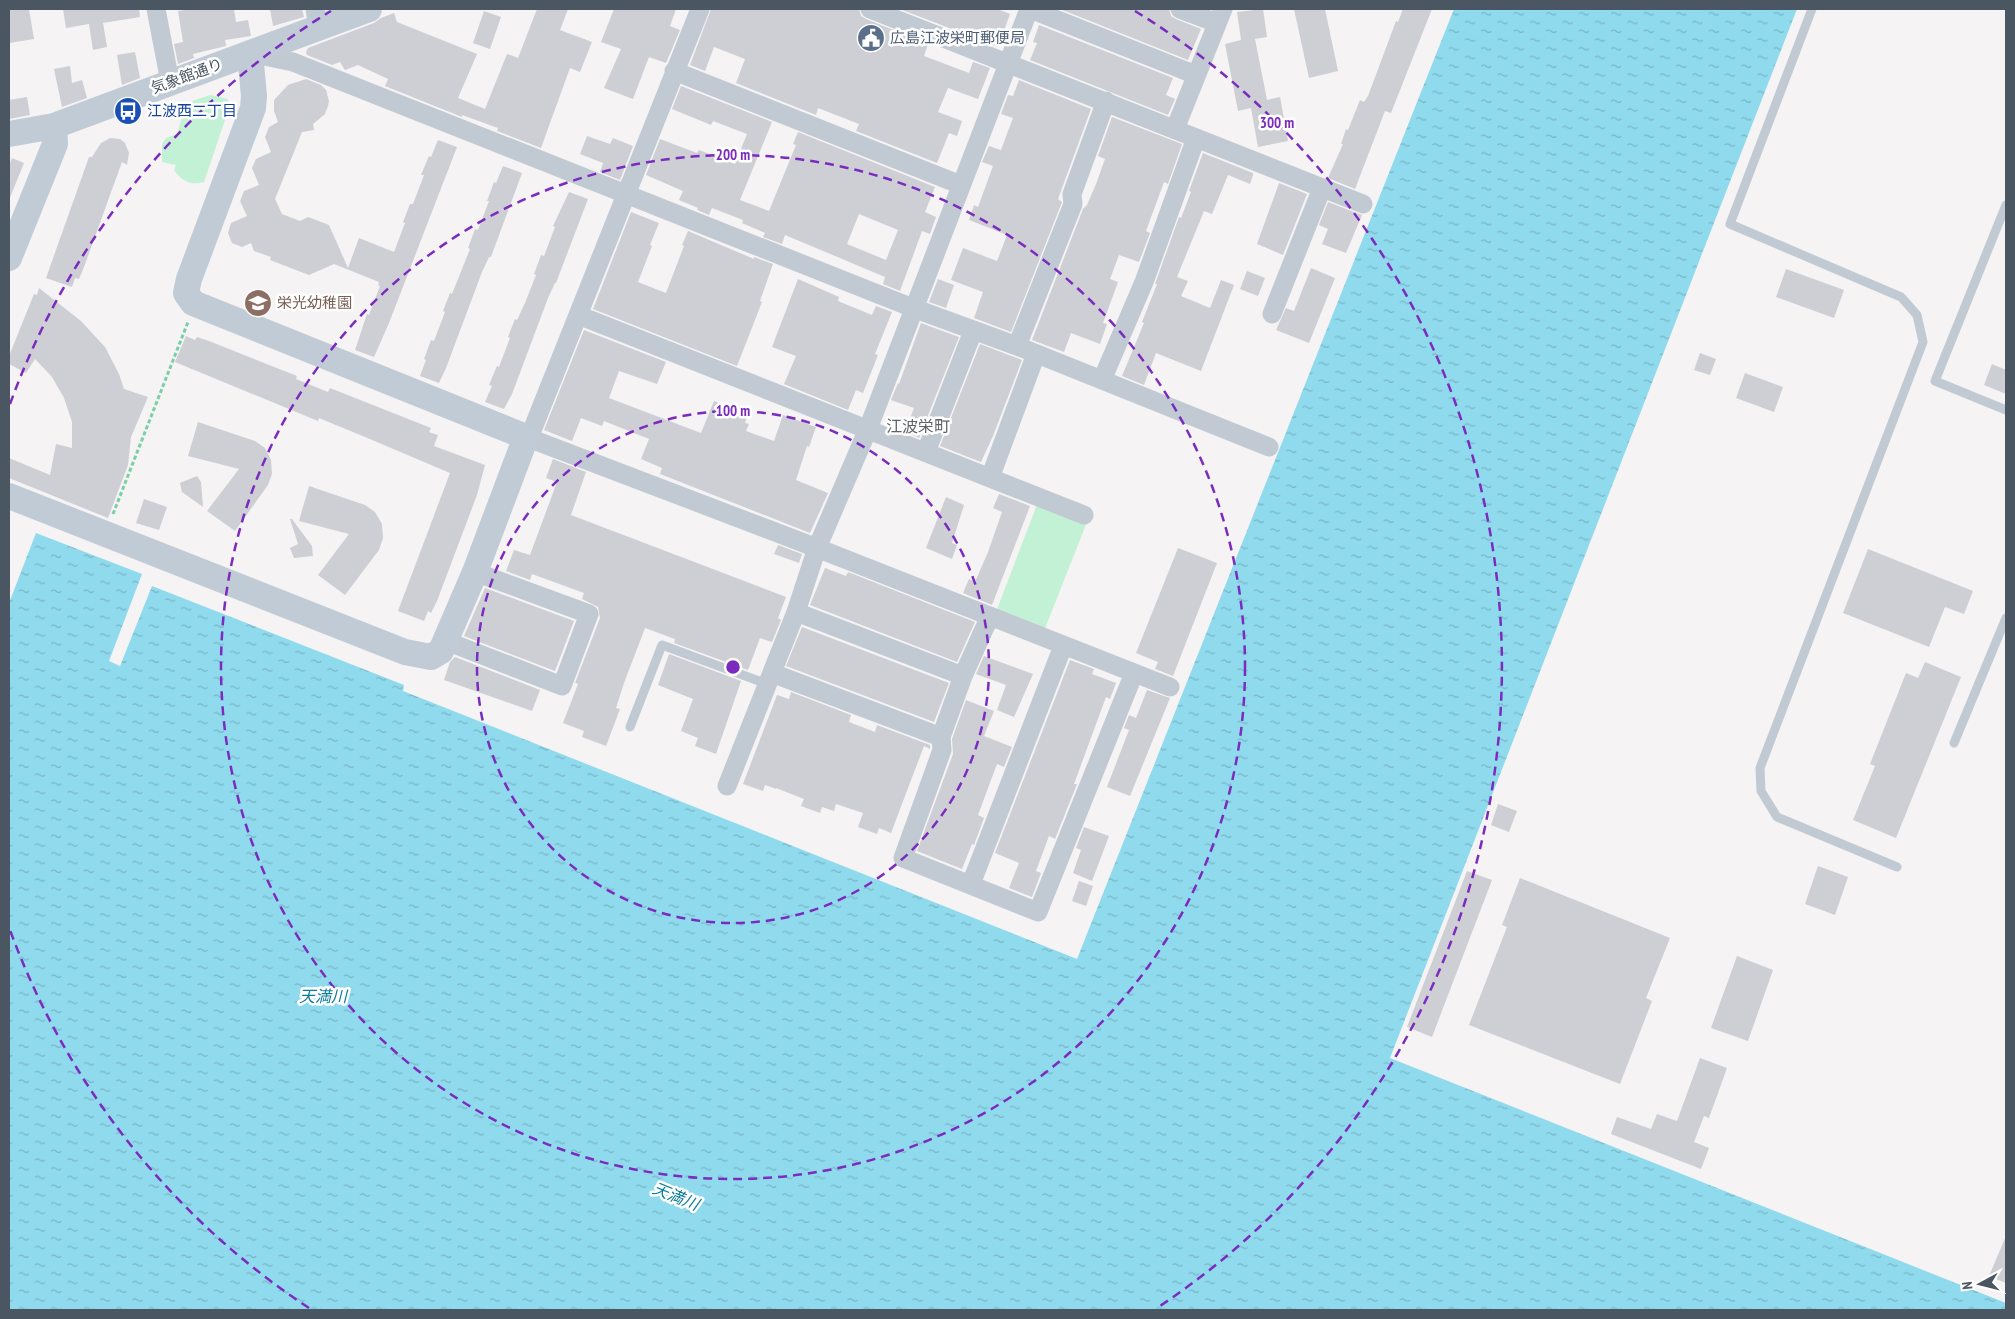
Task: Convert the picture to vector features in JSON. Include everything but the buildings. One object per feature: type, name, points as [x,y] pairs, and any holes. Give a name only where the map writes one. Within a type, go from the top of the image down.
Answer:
[{"type":"street","points":[[156,9],[170,82]]},
{"type":"street","name":"気象館通り","points":[[9,134],[54,126],[250,53],[316,18],[369,9]]},
{"type":"street","points":[[9,496],[405,652],[430,657],[441,652],[526,437],[533,428],[700,9]]},
{"type":"street","points":[[870,9],[1363,204]]},
{"type":"street","points":[[727,786],[796,612],[817,548],[868,429],[913,308],[1030,9],[1196,75]]},
{"type":"street","points":[[1175,129],[1220,16],[1180,9]]},
{"type":"street","points":[[1170,687],[817,548],[526,437],[193,303],[186,293],[189,279],[253,108],[254,96],[250,53],[293,62],[625,195],[913,308],[1017,346],[1269,447]]},
{"type":"street","points":[[674,71],[961,184]]},
{"type":"street","points":[[1017,346],[1073,204],[1072,194],[1106,102]]},
{"type":"street","points":[[9,258],[55,144],[54,126]]},
{"type":"street","points":[[1102,380],[1144,282],[1196,138]]},
{"type":"street","points":[[1272,314],[1322,188]]},
{"type":"street","points":[[578,315],[1084,515]]},
{"type":"street","points":[[926,452],[973,331]]},
{"type":"street","points":[[990,478],[1036,354]]},
{"type":"street","points":[[446,641],[562,686],[589,614],[474,572]]},
{"type":"street","points":[[796,612],[963,676]]},
{"type":"street","points":[[990,616],[963,676],[941,737],[942,750],[903,858],[1038,912],[1134,673]]},
{"type":"street","points":[[970,884],[1063,646]]},
{"type":"street","points":[[770,678],[941,737]]},
{"type":"lane","points":[[1812,9],[1730,224],[1901,297],[1917,315],[1923,342],[1760,768],[1761,791],[1777,817],[1897,867]]},
{"type":"lane","points":[[2006,205],[1935,380],[2006,410]]},
{"type":"lane","points":[[1954,743],[2006,618]]},
{"type":"lane","points":[[630,727],[662,645],[770,678]]},
{"type":"path","points":[[113,514],[188,321]]},
{"type":"green space","points":[[210,95],[228,99],[230,105],[204,182],[190,183],[183,180],[177,174],[174,170],[176,165],[162,162],[162,144],[166,138],[177,134],[186,103]]},
{"type":"green space","points":[[1038,502],[1087,522],[1044,631],[996,612]]},
{"type":"water","name":"天満川","points":[[1454,9],[1797,9],[1390,1058],[2006,1303],[2006,1310],[9,1310],[9,603],[36,533],[142,574],[109,661],[120,666],[152,586],[404,685],[403,691],[1077,959]]},
{"type":"place","name":"広島江波栄町郵便局","points":[[871,38]]},
{"type":"place","name":"江波西二丁目","points":[[128,111]]},
{"type":"place","name":"栄光幼稚園","points":[[258,303]]},
{"type":"district","name":"江波栄町","points":[[918,426]]}]
